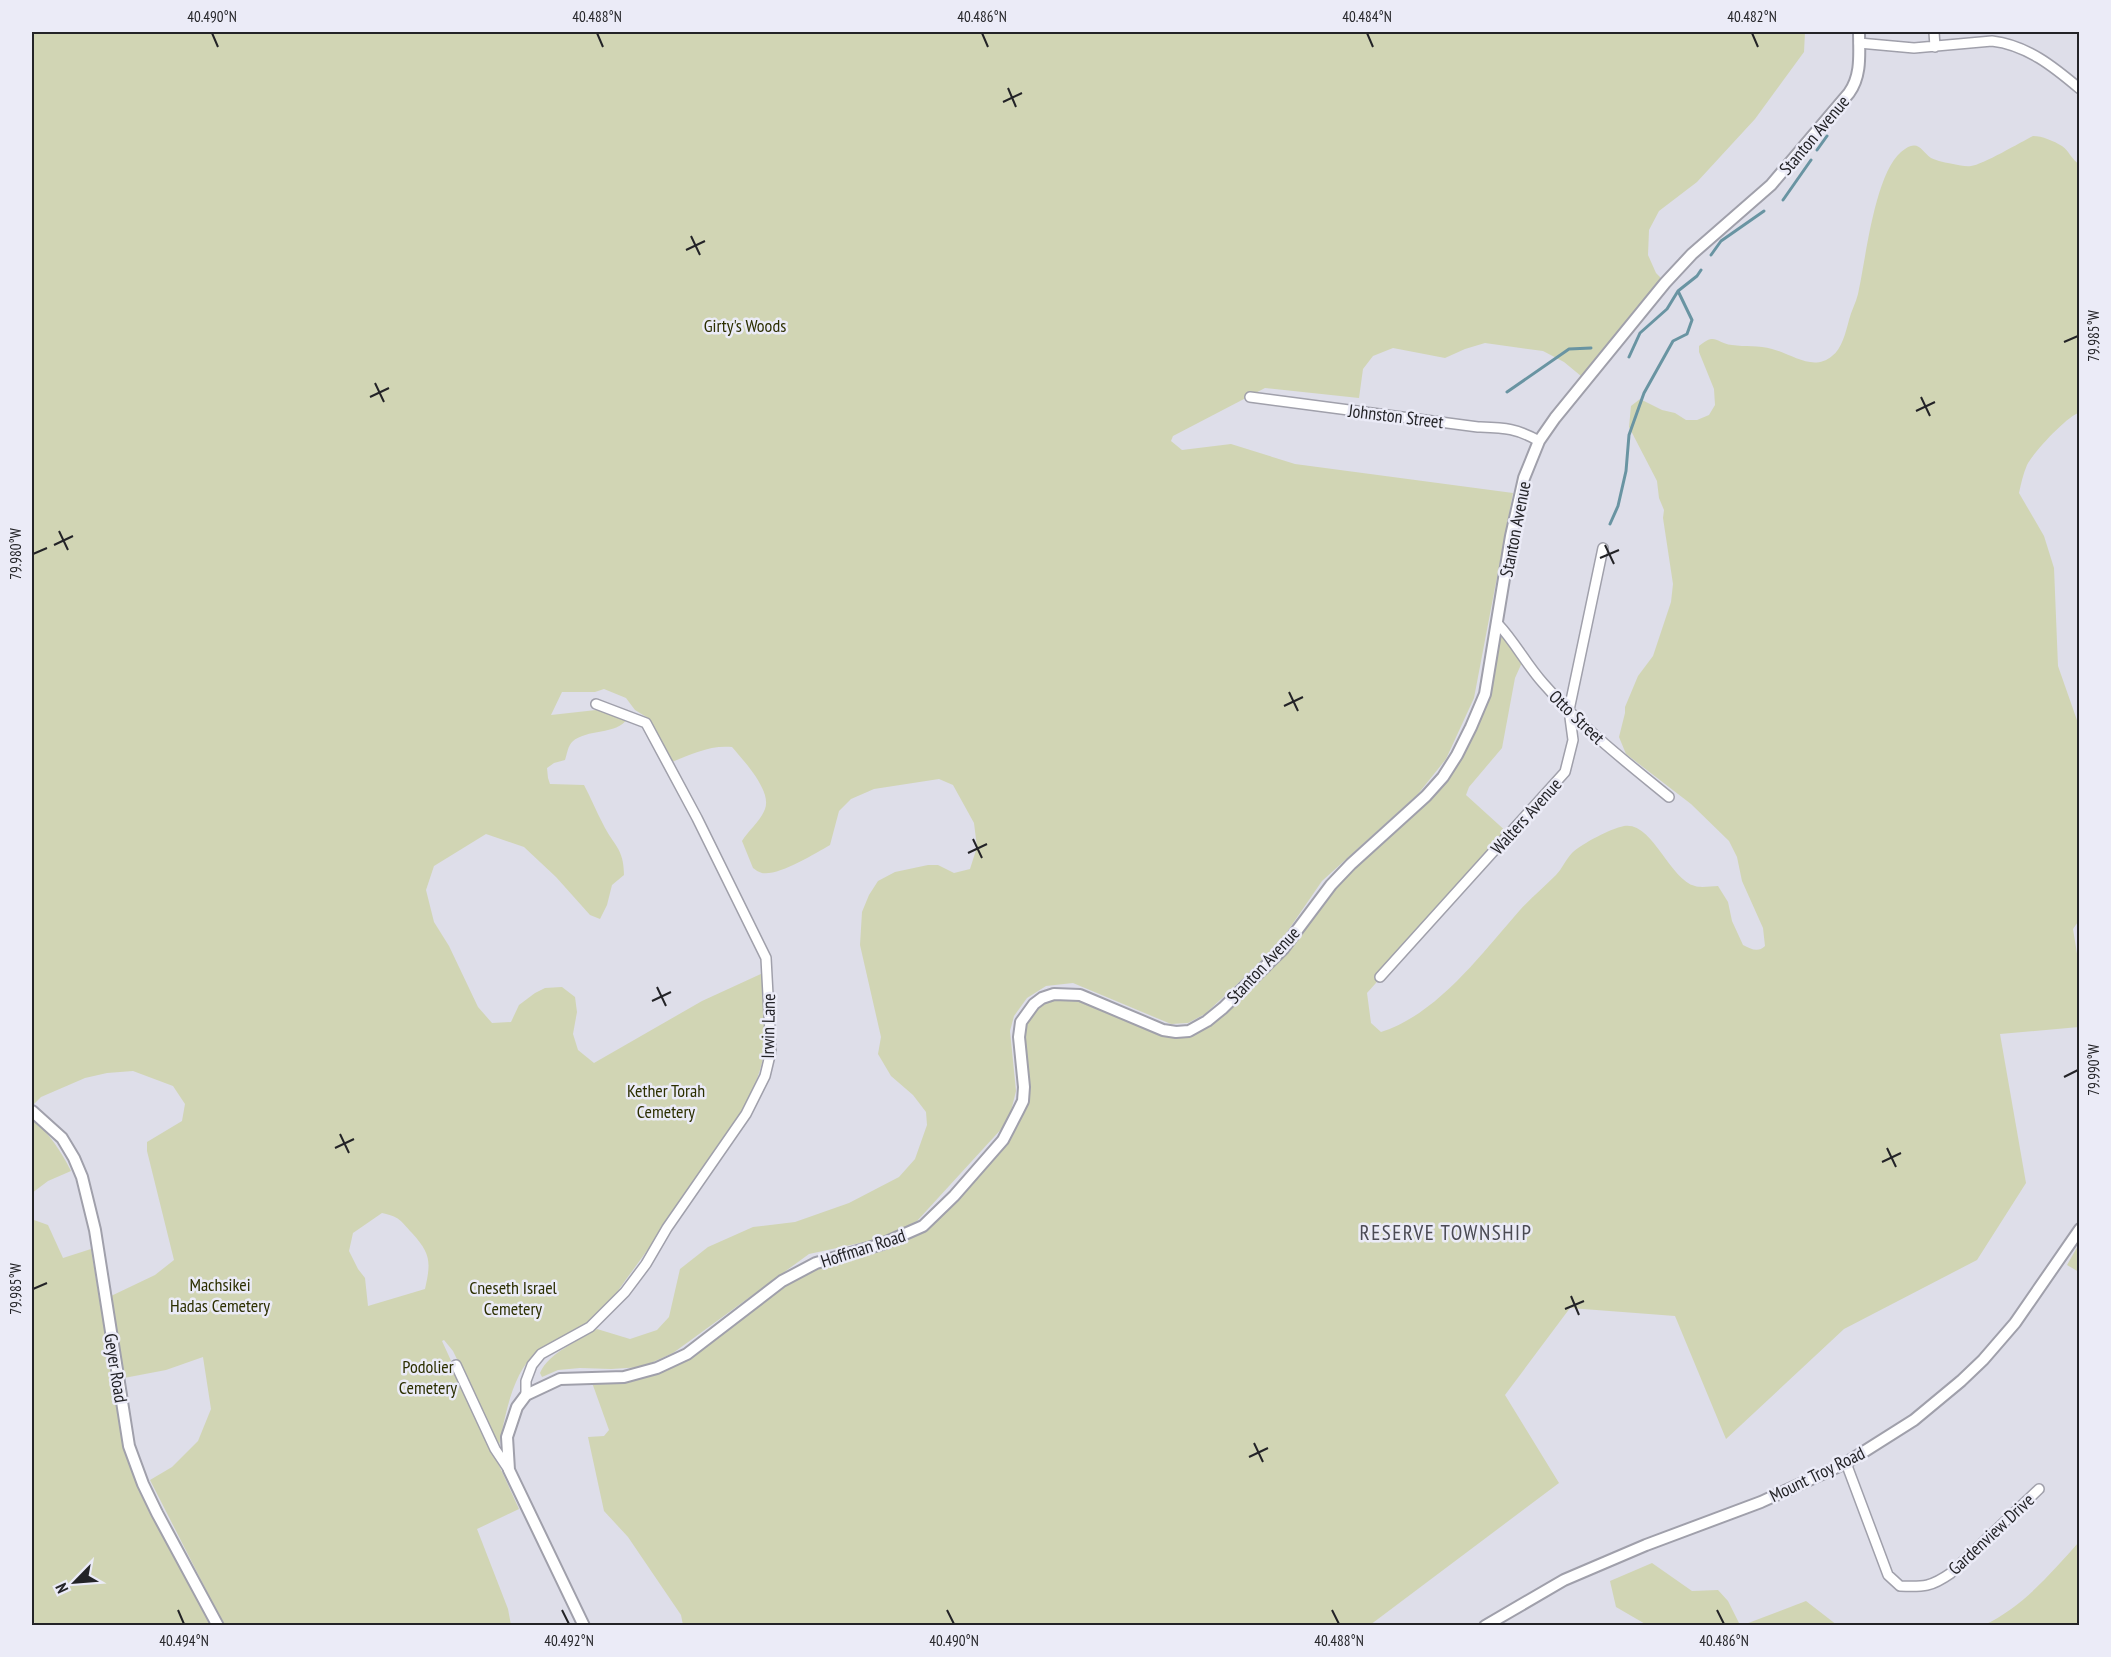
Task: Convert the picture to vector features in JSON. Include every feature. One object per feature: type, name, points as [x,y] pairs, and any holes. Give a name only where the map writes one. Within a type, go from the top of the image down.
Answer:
[{"type":"street","points":[[1934,32],[1935,47]]},
{"type":"street","points":[[1859,37],[1914,48],[1992,41],[2019,47],[2045,62],[2079,89]]},
{"type":"street","name":"Stanton Avenue","points":[[1189,1031],[1215,1015],[1262,971],[1283,949],[1330,885],[1426,796],[1443,777],[1472,727],[1485,694],[1520,493],[1539,441],[1555,418],[1665,283],[1692,254],[1772,185],[1849,93],[1856,83],[1858,74],[1859,37]]},
{"type":"street","name":"Johnston Street","points":[[1250,397],[1467,426],[1502,428],[1520,431],[1539,441]]},
{"type":"street","name":"Walters Avenue","points":[[1380,976],[1565,772],[1573,740],[1569,710],[1603,548]]},
{"type":"street","name":"Otto Street","points":[[1498,624],[1541,681],[1582,725],[1669,797]]},
{"type":"street","name":"Irwin Lane","points":[[526,1395],[526,1381],[532,1365],[541,1354],[590,1327],[625,1292],[646,1264],[667,1228],[746,1114],[765,1076],[771,1051],[766,958],[697,818],[646,723],[596,704]]},
{"type":"street","name":"Hoffman Road","points":[[526,1395],[560,1379],[624,1377],[657,1368],[687,1354],[782,1281],[808,1267],[882,1244],[923,1226],[954,1196],[1003,1140],[1018,1112],[1023,1101],[1024,1087],[1018,1037],[1021,1022],[1034,1004],[1042,998],[1054,994],[1080,995],[1162,1030],[1189,1031]]},
{"type":"street","name":"Geyer Road","points":[[32,1111],[62,1138],[82,1177],[95,1230],[129,1446],[157,1513],[218,1626]]},
{"type":"street","name":"Mount Troy Road","points":[[1485,1626],[1564,1580],[1646,1545],[1761,1502],[1846,1463],[1914,1420],[1983,1360],[2020,1317],[2079,1228]]},
{"type":"street","points":[[456,1365],[495,1449],[509,1470],[584,1626]]},
{"type":"street","points":[[509,1470],[506,1453],[507,1437],[517,1407],[526,1395]]},
{"type":"street","name":"Gardenview Drive","points":[[1846,1463],[1888,1575],[1900,1586],[1926,1587],[1936,1584],[1951,1573],[2039,1489]]},
{"type":"green space","points":[[32,32],[1805,32],[1804,52],[1755,119],[1697,182],[1659,211],[1649,230],[1648,255],[1656,273],[1661,278],[1581,376],[1564,362],[1543,351],[1485,343],[1445,358],[1393,348],[1373,356],[1363,369],[1359,398],[1265,388],[1173,436],[1171,441],[1182,450],[1231,444],[1295,464],[1513,493],[1474,698],[1446,759],[1418,794],[1322,881],[1276,948],[1205,1014],[1188,1023],[1171,1024],[1073,983],[1046,986],[1027,998],[1014,1016],[1010,1031],[1016,1091],[1004,1126],[917,1221],[883,1238],[809,1254],[673,1353],[642,1367],[558,1370],[542,1377],[540,1373],[550,1359],[597,1329],[630,1339],[657,1330],[669,1317],[680,1269],[708,1247],[753,1227],[795,1222],[849,1203],[899,1177],[915,1159],[927,1125],[926,1112],[913,1095],[891,1076],[878,1054],[881,1037],[860,945],[862,912],[878,881],[895,872],[928,865],[938,865],[954,873],[970,869],[977,847],[974,823],[953,785],[939,779],[874,789],[851,799],[839,811],[830,845],[787,868],[761,873],[753,868],[742,841],[763,813],[766,802],[761,785],[732,747],[709,749],[672,762],[648,718],[635,710],[626,698],[604,689],[595,692],[562,692],[551,715],[596,710],[628,718],[623,724],[609,730],[578,738],[572,742],[565,760],[547,768],[550,784],[584,785],[620,853],[624,875],[612,885],[607,905],[600,919],[590,915],[556,877],[524,847],[486,834],[434,866],[426,890],[434,922],[449,946],[478,1007],[492,1023],[511,1022],[519,1005],[535,993],[545,988],[562,987],[575,997],[577,1012],[573,1034],[578,1050],[594,1063],[702,1001],[763,973],[765,1038],[762,1063],[744,1107],[716,1151],[619,1289],[589,1323],[537,1352],[521,1371],[511,1396],[499,1446],[453,1351],[444,1340],[442,1341],[519,1509],[477,1529],[508,1609],[511,1625],[224,1625],[150,1480],[172,1467],[198,1441],[211,1409],[203,1357],[166,1370],[124,1378],[111,1296],[155,1275],[174,1260],[147,1151],[147,1142],[182,1121],[185,1104],[173,1086],[133,1071],[85,1078],[41,1097],[34,1104],[32,1102]],"holes":[[[382,1213],[402,1222],[426,1253],[429,1265],[425,1289],[368,1306],[365,1278],[349,1251],[353,1233]]]},
{"type":"green space","points":[[2033,136],[2048,139],[2062,146],[2079,164],[2079,413],[2059,427],[2030,460],[2024,472],[2019,493],[2044,536],[2054,568],[2058,666],[2079,726],[2080,919],[2073,929],[2080,972],[2079,1027],[2000,1034],[2026,1183],[1977,1260],[1844,1329],[1726,1439],[1675,1316],[1570,1308],[1505,1395],[1559,1483],[1370,1625],[683,1625],[681,1615],[628,1537],[604,1511],[588,1437],[604,1436],[609,1430],[590,1377],[624,1377],[687,1354],[782,1281],[923,1226],[1003,1140],[1023,1100],[1019,1037],[1034,1004],[1066,993],[1162,1030],[1189,1031],[1262,971],[1331,885],[1426,796],[1471,727],[1498,624],[1524,658],[1515,678],[1502,748],[1469,787],[1466,795],[1509,834],[1367,993],[1371,1023],[1381,1032],[1402,1023],[1440,997],[1474,963],[1520,910],[1556,875],[1572,853],[1597,837],[1624,826],[1634,827],[1643,832],[1686,881],[1697,887],[1718,886],[1728,902],[1732,921],[1743,945],[1757,950],[1765,946],[1763,928],[1742,881],[1737,857],[1729,841],[1691,804],[1626,754],[1619,737],[1625,707],[1638,676],[1653,656],[1671,602],[1673,584],[1663,518],[1664,510],[1659,498],[1657,481],[1629,427],[1631,406],[1640,399],[1686,420],[1697,420],[1709,415],[1715,405],[1714,389],[1699,352],[1699,346],[1712,339],[1726,344],[1780,351],[1810,362],[1825,360],[1832,356],[1843,340],[1857,297],[1873,215],[1886,174],[1895,159],[1905,149],[1917,146],[1936,160],[1971,166],[1992,158]]},
{"type":"green space","points":[[32,1119],[54,1143],[71,1171],[48,1181],[32,1193]]},
{"type":"green space","points":[[32,1201],[34,1220],[48,1225],[63,1258],[91,1249],[124,1448],[138,1486],[210,1625],[40,1626],[32,1621]]},
{"type":"green space","points":[[2079,1244],[2080,1272],[2067,1265]]},
{"type":"green space","points":[[2079,1542],[2079,1625],[1984,1625],[2024,1599]]},
{"type":"green space","points":[[1652,1563],[1692,1591],[1718,1590],[1728,1601],[1740,1625],[1647,1625],[1616,1607],[1610,1581]]},
{"type":"green space","points":[[1806,1601],[1837,1625],[1743,1625]]},
{"type":"waterway","points":[[1817,150],[1827,136]]},
{"type":"waterway","points":[[1783,200],[1811,160]]},
{"type":"waterway","points":[[1711,255],[1721,241],[1764,211]]},
{"type":"waterway","points":[[1629,357],[1640,333],[1667,309],[1678,291],[1701,270]]},
{"type":"waterway","points":[[1610,524],[1618,506],[1626,471],[1629,435],[1644,393],[1673,341],[1687,334],[1692,320],[1678,291]]},
{"type":"waterway","points":[[1507,392],[1569,349],[1591,348]]},
{"type":"district","name":"RESERVE TOWNSHIP","points":[[1446,1232]]},
{"type":"park label","name":"Girty's Woods","points":[[745,325]]},
{"type":"park label","name":"Kether Torah Cemetery","points":[[666,1100]]},
{"type":"park label","name":"Machsikei Hadas Cemetery","points":[[220,1294]]},
{"type":"park label","name":"Cneseth Israel Cemetery","points":[[513,1297]]},
{"type":"park label","name":"Podolier Cemetery","points":[[428,1376]]}]
